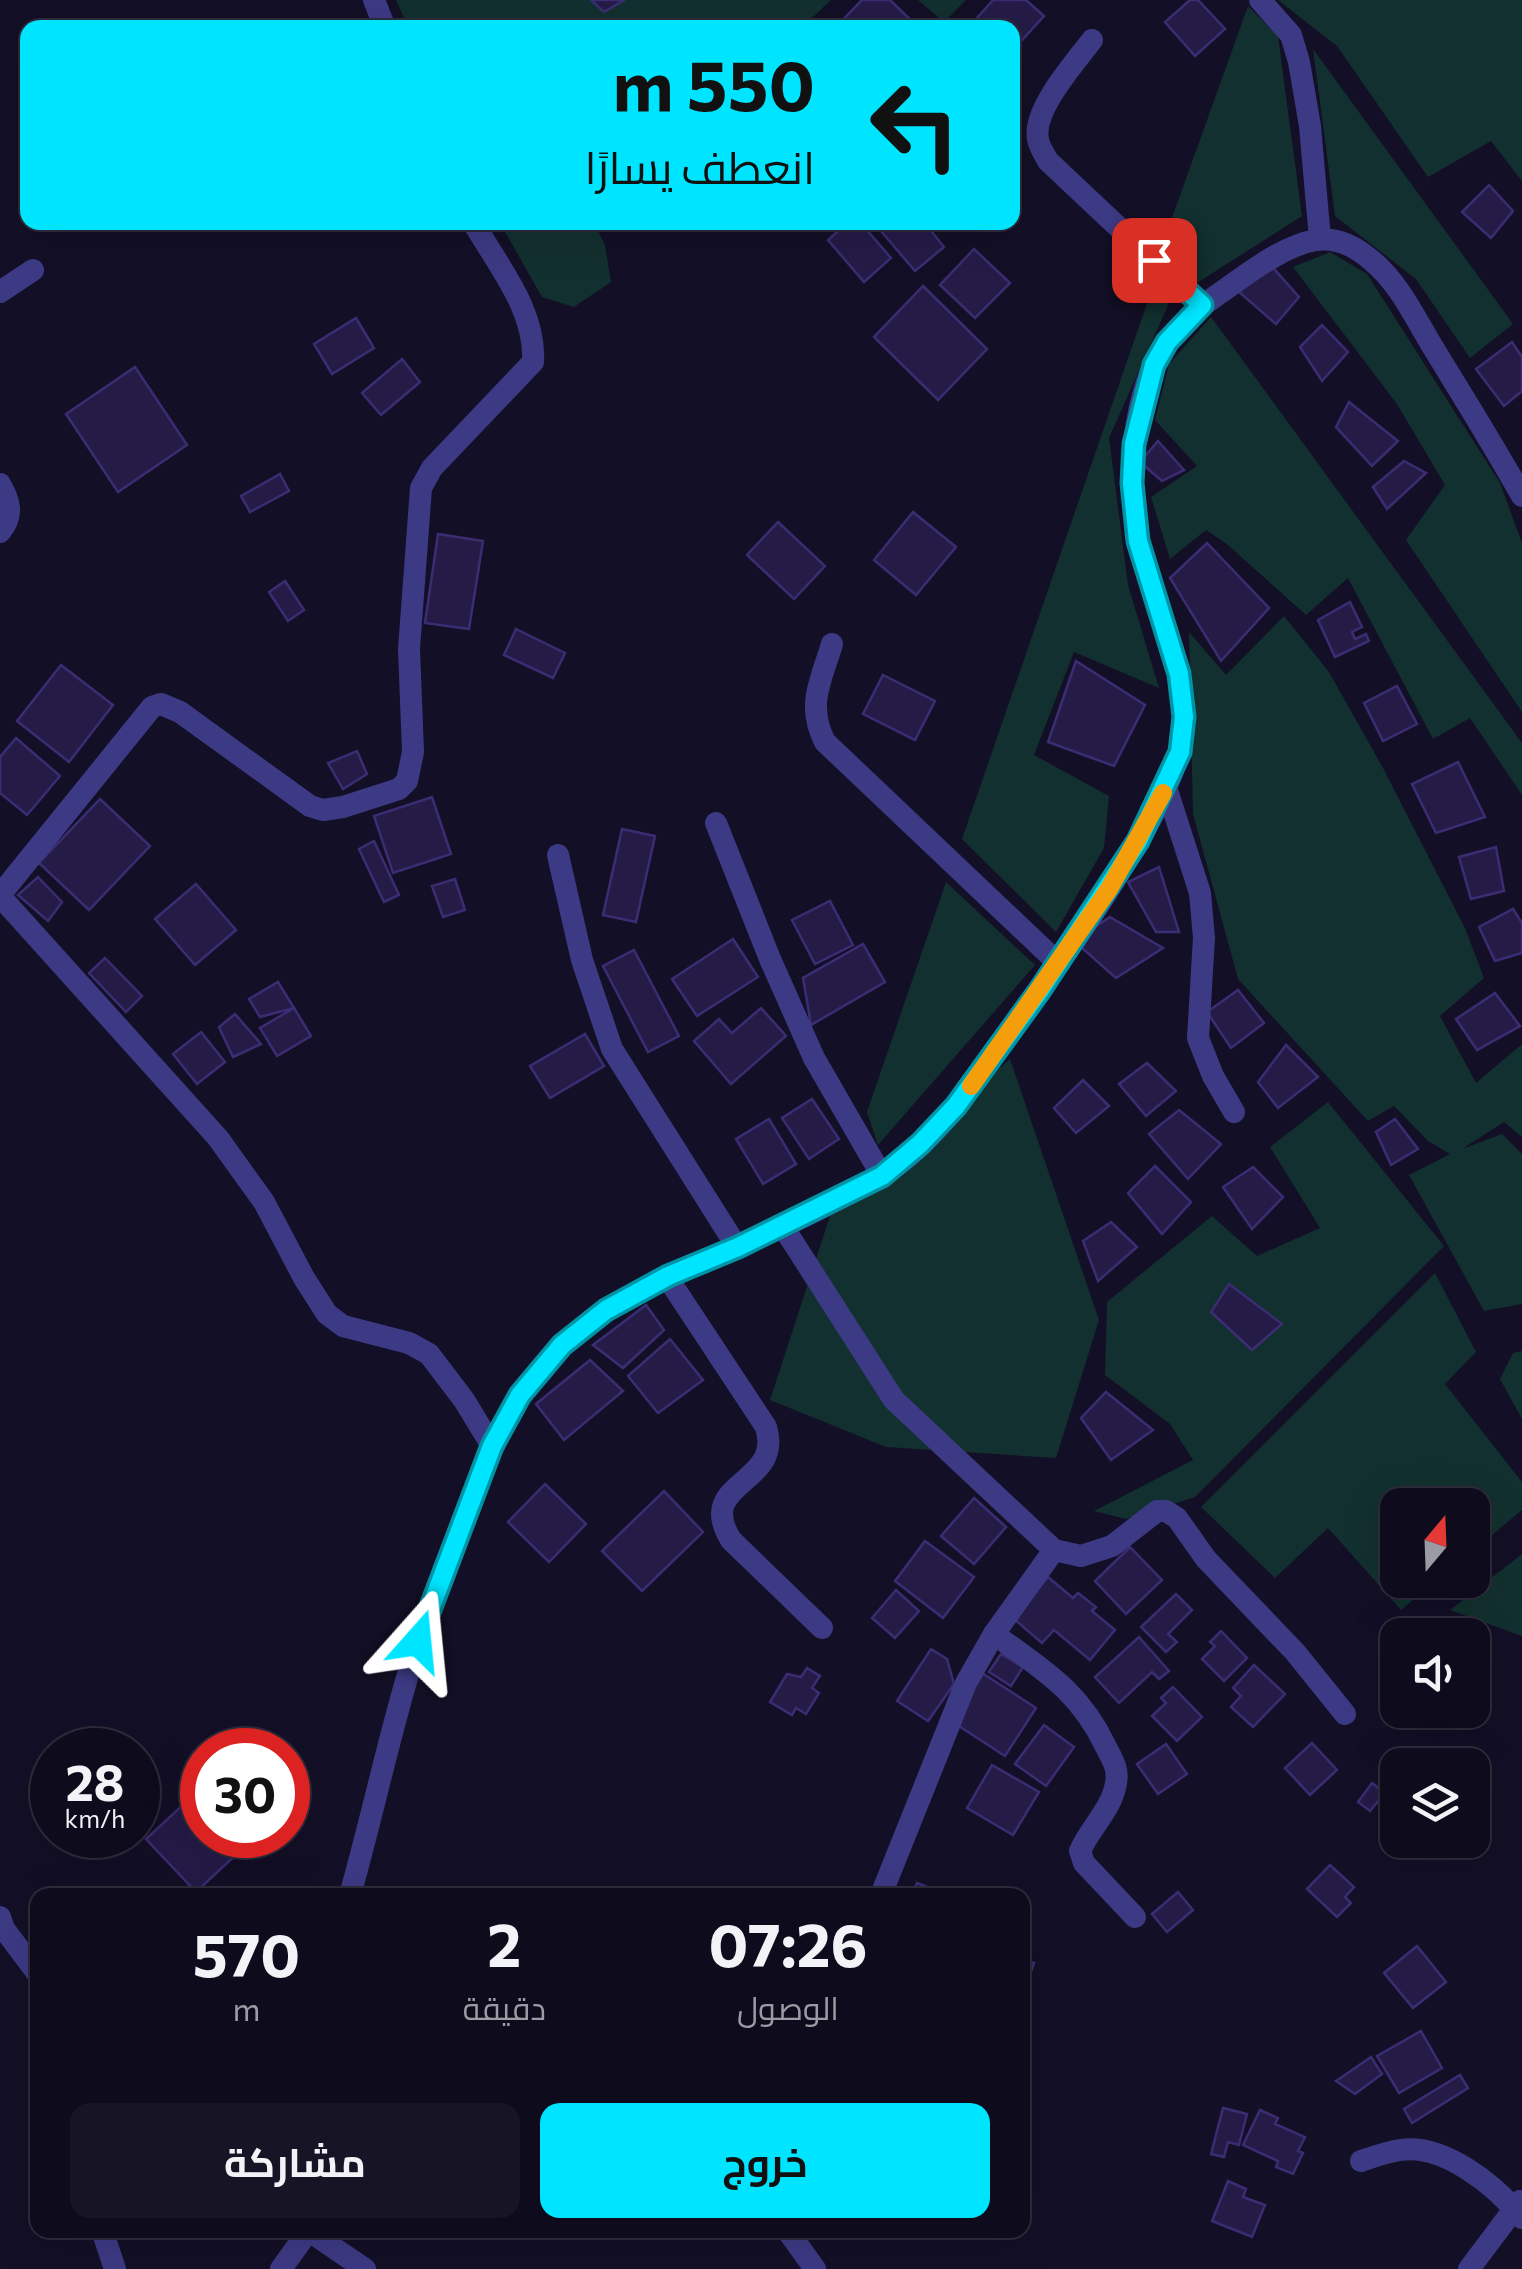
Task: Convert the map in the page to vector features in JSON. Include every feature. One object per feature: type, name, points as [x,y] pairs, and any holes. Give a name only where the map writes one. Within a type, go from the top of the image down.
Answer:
[{"type":"street","points":[[1260,0],[1291,35],[1299,62],[1310,126],[1320,239]]},
{"type":"street","points":[[1092,40],[1052,94],[1037,126],[1038,142],[1048,162],[1202,305]]},
{"type":"street","points":[[478,230],[526,314],[534,341],[533,362],[432,468],[421,488],[409,649],[413,752],[407,781],[399,788],[342,807],[323,810],[310,806],[180,712],[162,704],[152,707],[0,896],[218,1138],[264,1202],[327,1314],[343,1326],[409,1343],[429,1354],[492,1446]]},
{"type":"street","points":[[352,1888],[406,1678],[430,1604],[492,1446],[520,1395],[562,1345],[606,1310],[668,1276],[738,1247],[882,1176],[920,1144],[956,1106],[1059,964],[1138,841],[1180,752],[1184,717],[1179,674],[1138,541],[1132,483],[1134,444],[1154,365],[1167,342],[1202,305],[1296,245],[1320,239],[1340,241],[1375,262],[1404,300],[1489,435],[1522,496]]},
{"type":"street","points":[[0,292],[32,270]]},
{"type":"street","points":[[0,484],[10,501],[10,516],[0,532]]},
{"type":"street","points":[[832,644],[814,704],[815,723],[825,742],[1059,964]]},
{"type":"street","points":[[1166,787],[1200,893],[1204,938],[1198,1038],[1213,1076],[1234,1112]]},
{"type":"street","points":[[716,822],[814,1058],[882,1176]]},
{"type":"street","points":[[558,855],[582,960],[612,1048],[738,1247]]},
{"type":"street","points":[[782,1226],[894,1400],[1054,1550],[1081,1556],[1112,1546],[1157,1511],[1166,1511],[1177,1518],[1206,1559],[1295,1652],[1346,1714]]},
{"type":"street","points":[[668,1276],[766,1427],[772,1445],[765,1462],[735,1489],[721,1508],[721,1523],[731,1540],[822,1628]]},
{"type":"street","points":[[884,1888],[966,1683],[994,1634],[1054,1550]]},
{"type":"street","points":[[994,1634],[1071,1691],[1096,1725],[1116,1768],[1116,1785],[1106,1810],[1080,1851],[1084,1863],[1135,1917]]},
{"type":"street","points":[[0,1917],[4,1929],[30,1963]]},
{"type":"street","points":[[1361,2161],[1401,2150],[1422,2150],[1444,2157],[1484,2181],[1520,2209],[1469,2269]]},
{"type":"street","points":[[104,2238],[114,2269]]},
{"type":"street","points":[[281,2269],[303,2238]]},
{"type":"street","points":[[320,2238],[364,2269]]},
{"type":"street","points":[[793,2238],[815,2269]]},
{"type":"green space","points":[[396,0],[831,0],[806,20],[405,20]]},
{"type":"green space","points":[[918,0],[966,0],[946,20]]},
{"type":"green space","points":[[1278,0],[1522,0],[1522,181],[1491,141],[1428,177],[1337,46]]},
{"type":"green space","points":[[1248,6],[1278,36],[1302,216],[1197,283],[1164,240]]},
{"type":"green space","points":[[1313,49],[1513,324],[1470,358],[1416,279],[1335,216]]},
{"type":"green space","points":[[504,230],[598,230],[605,245],[611,282],[574,307],[542,297]]},
{"type":"green space","points":[[1330,252],[1367,274],[1500,483],[1522,543],[1522,712],[1406,540],[1445,485],[1397,404],[1293,267]]},
{"type":"green space","points":[[1154,283],[1170,301],[1109,438],[1128,585],[1159,688],[1074,652],[1034,755],[1109,796],[1104,848],[1056,932],[962,839]]},
{"type":"green space","points":[[1211,317],[1522,743],[1522,795],[1470,718],[1433,739],[1348,578],[1306,615],[1206,530],[1170,559],[1151,497],[1197,466],[1155,420],[1169,364]]},
{"type":"green space","points":[[1284,616],[1329,672],[1465,928],[1484,978],[1440,1016],[1476,1083],[1522,1044],[1522,1137],[1504,1122],[1462,1149],[1502,1134],[1522,1154],[1522,1304],[1484,1311],[1409,1175],[1450,1154],[1428,1141],[1394,1106],[1368,1121],[1238,979],[1193,814],[1189,632],[1226,675]]},
{"type":"green space","points":[[946,882],[1035,965],[878,1145],[867,1112]]},
{"type":"green space","points":[[1010,1059],[1099,1320],[1056,1458],[886,1447],[770,1400],[830,1216]]},
{"type":"green space","points":[[1328,1102],[1444,1246],[1195,1497],[1126,1519],[1094,1511],[1193,1460],[1170,1424],[1105,1375],[1107,1302],[1212,1216],[1257,1256],[1320,1228],[1270,1147]]},
{"type":"green space","points":[[1435,1273],[1476,1352],[1445,1384],[1522,1482],[1522,1510],[1490,1537],[1490,1488],[1380,1488],[1380,1586],[1328,1528],[1275,1578],[1201,1507]]},
{"type":"green space","points":[[1522,1351],[1522,1419],[1500,1379],[1513,1353]]},
{"type":"green space","points":[[1522,1554],[1522,1636],[1490,1624],[1490,1618],[1472,1618],[1450,1610],[1465,1598],[1490,1598],[1490,1579]]},
{"type":"green space","points":[[1390,1598],[1415,1598],[1401,1610]]},
{"type":"building","points":[[591,0],[624,0],[604,12]]},
{"type":"building","points":[[862,0],[890,0],[911,20],[843,20]]},
{"type":"building","points":[[993,0],[1026,0],[1044,16],[1020,42],[1020,20],[975,20]]},
{"type":"building","points":[[1190,0],[1198,0],[1225,29],[1195,56],[1165,22]]},
{"type":"building","points":[[1489,185],[1513,211],[1491,238],[1462,212]]},
{"type":"building","points":[[839,230],[867,230],[891,258],[864,282],[828,240]]},
{"type":"building","points":[[880,230],[930,230],[944,247],[915,271]]},
{"type":"building","points":[[974,249],[1010,283],[975,318],[940,285]]},
{"type":"building","points":[[1268,262],[1299,297],[1276,324],[1239,292]]},
{"type":"building","points":[[923,286],[987,349],[938,400],[874,337]]},
{"type":"building","points":[[356,318],[374,348],[332,374],[314,344]]},
{"type":"building","points":[[1322,325],[1348,352],[1322,381],[1300,347]]},
{"type":"building","points":[[1512,342],[1522,357],[1522,391],[1504,406],[1476,369]]},
{"type":"building","points":[[402,359],[420,382],[381,415],[362,393]]},
{"type":"building","points":[[135,367],[187,445],[118,492],[66,414]]},
{"type":"building","points":[[1349,402],[1398,441],[1372,466],[1336,427]]},
{"type":"building","points":[[1158,441],[1184,470],[1162,481],[1140,462]]},
{"type":"building","points":[[1404,461],[1426,473],[1387,509],[1373,487]]},
{"type":"building","points":[[280,474],[289,491],[250,512],[241,496]]},
{"type":"building","points":[[913,512],[956,547],[916,595],[874,560]]},
{"type":"building","points":[[778,522],[825,566],[794,599],[747,555]]},
{"type":"building","points":[[438,534],[483,541],[469,629],[425,623]]},
{"type":"building","points":[[1207,543],[1269,608],[1221,661],[1170,578]]},
{"type":"building","points":[[285,581],[304,610],[288,621],[269,592]]},
{"type":"building","points":[[1350,602],[1362,627],[1352,632],[1355,639],[1366,634],[1369,641],[1335,657],[1318,620]]},
{"type":"building","points":[[516,629],[565,653],[553,678],[504,655]]},
{"type":"building","points":[[1076,661],[1145,705],[1114,766],[1048,742]]},
{"type":"building","points":[[61,665],[113,705],[69,762],[17,721]]},
{"type":"building","points":[[883,675],[935,701],[915,740],[863,714]]},
{"type":"building","points":[[1397,686],[1417,724],[1383,741],[1364,703]]},
{"type":"building","points":[[16,738],[60,776],[27,815],[0,793],[0,757]]},
{"type":"building","points":[[357,751],[367,774],[343,789],[328,763]]},
{"type":"building","points":[[1458,762],[1485,817],[1436,833],[1412,784]]},
{"type":"building","points":[[432,797],[451,854],[393,873],[374,816]]},
{"type":"building","points":[[100,799],[150,846],[89,910],[39,863]]},
{"type":"building","points":[[622,829],[655,836],[636,922],[603,915]]},
{"type":"building","points":[[374,841],[399,895],[384,902],[359,849]]},
{"type":"building","points":[[1496,847],[1504,891],[1471,899],[1459,857]]},
{"type":"building","points":[[1159,867],[1179,932],[1156,932],[1128,882]]},
{"type":"building","points":[[38,877],[62,902],[48,921],[18,895]]},
{"type":"building","points":[[455,879],[465,910],[443,917],[432,886]]},
{"type":"building","points":[[196,884],[236,930],[195,965],[155,919]]},
{"type":"building","points":[[830,901],[853,945],[815,964],[792,920]]},
{"type":"building","points":[[1513,909],[1522,923],[1522,953],[1495,961],[1479,927]]},
{"type":"building","points":[[1110,917],[1163,948],[1116,978],[1074,941]]},
{"type":"building","points":[[733,939],[758,977],[697,1016],[672,979]]},
{"type":"building","points":[[863,944],[885,982],[811,1025],[803,978]]},
{"type":"building","points":[[634,950],[679,1036],[648,1052],[603,966]]},
{"type":"building","points":[[105,958],[142,996],[126,1012],[89,973]]},
{"type":"building","points":[[278,982],[294,1008],[260,1017],[249,999]]},
{"type":"building","points":[[1238,990],[1264,1023],[1231,1048],[1207,1012]]},
{"type":"building","points":[[1495,993],[1520,1026],[1477,1050],[1456,1019]]},
{"type":"building","points":[[294,1008],[311,1036],[277,1056],[260,1028]]},
{"type":"building","points":[[761,1008],[786,1036],[731,1084],[694,1041],[719,1019],[732,1033]]},
{"type":"building","points":[[235,1014],[261,1044],[233,1057],[219,1027]]},
{"type":"building","points":[[201,1032],[225,1062],[197,1084],[173,1054]]},
{"type":"building","points":[[585,1034],[604,1066],[550,1098],[530,1066]]},
{"type":"building","points":[[1286,1045],[1318,1077],[1278,1108],[1258,1082]]},
{"type":"building","points":[[1147,1063],[1176,1091],[1146,1116],[1119,1084]]},
{"type":"building","points":[[1083,1080],[1109,1106],[1076,1133],[1054,1108]]},
{"type":"building","points":[[812,1099],[839,1139],[809,1159],[782,1118]]},
{"type":"building","points":[[1179,1110],[1221,1144],[1188,1179],[1149,1134]]},
{"type":"building","points":[[769,1119],[796,1164],[763,1184],[736,1139]]},
{"type":"building","points":[[1395,1119],[1418,1149],[1391,1165],[1376,1132]]},
{"type":"building","points":[[1155,1166],[1191,1202],[1162,1234],[1128,1193]]},
{"type":"building","points":[[1253,1167],[1283,1197],[1252,1229],[1223,1187]]},
{"type":"building","points":[[1111,1222],[1137,1247],[1098,1281],[1083,1241]]},
{"type":"building","points":[[1229,1284],[1282,1324],[1252,1350],[1211,1312]]},
{"type":"building","points":[[646,1305],[664,1330],[623,1368],[593,1345]]},
{"type":"building","points":[[670,1339],[703,1380],[658,1413],[628,1376]]},
{"type":"building","points":[[590,1360],[623,1391],[564,1440],[536,1404]]},
{"type":"building","points":[[1106,1392],[1153,1430],[1111,1460],[1081,1418]]},
{"type":"building","points":[[545,1484],[586,1524],[549,1562],[508,1522]]},
{"type":"building","points":[[664,1491],[703,1532],[642,1591],[602,1551]]},
{"type":"building","points":[[974,1498],[1006,1527],[974,1564],[941,1536]]},
{"type":"building","points":[[925,1541],[974,1577],[943,1618],[895,1581]]},
{"type":"building","points":[[1130,1547],[1162,1580],[1126,1614],[1095,1581]]},
{"type":"building","points":[[1048,1577],[1073,1598],[1078,1593],[1096,1607],[1092,1611],[1115,1630],[1090,1660],[1054,1630],[1042,1643],[1013,1618]]},
{"type":"building","points":[[896,1590],[919,1611],[895,1638],[872,1618]]},
{"type":"building","points":[[1176,1594],[1192,1610],[1168,1634],[1177,1642],[1166,1652],[1141,1627]]},
{"type":"building","points":[[1221,1631],[1247,1658],[1224,1681],[1202,1659],[1215,1646],[1210,1642]]},
{"type":"building","points":[[1139,1637],[1169,1671],[1159,1679],[1152,1672],[1119,1703],[1095,1677]]},
{"type":"building","points":[[931,1649],[947,1659],[954,1684],[928,1721],[897,1701]]},
{"type":"building","points":[[1001,1654],[1023,1667],[1011,1686],[989,1672]]},
{"type":"building","points":[[1254,1665],[1285,1694],[1253,1727],[1231,1707],[1241,1696],[1233,1688]]},
{"type":"building","points":[[807,1668],[820,1676],[812,1688],[819,1693],[806,1714],[796,1708],[792,1715],[770,1702],[787,1674],[801,1677]]},
{"type":"building","points":[[982,1673],[1036,1708],[1005,1756],[951,1721]]},
{"type":"building","points":[[1173,1687],[1202,1717],[1177,1741],[1152,1716],[1166,1703],[1161,1698]]},
{"type":"building","points":[[1044,1725],[1074,1747],[1046,1786],[1015,1764]]},
{"type":"building","points":[[1312,1743],[1337,1770],[1310,1795],[1285,1768]]},
{"type":"building","points":[[1166,1744],[1187,1774],[1158,1794],[1137,1764]]},
{"type":"building","points":[[992,1765],[1039,1792],[1013,1835],[967,1808]]},
{"type":"building","points":[[1372,1783],[1380,1789],[1380,1799],[1370,1811],[1358,1802]]},
{"type":"building","points":[[180,1807],[180,1858],[232,1858],[200,1888],[192,1888],[160,1854],[160,1826]]},
{"type":"building","points":[[1330,1865],[1354,1887],[1345,1897],[1351,1903],[1337,1917],[1307,1889]]},
{"type":"building","points":[[1178,1892],[1193,1910],[1167,1932],[1152,1914]]},
{"type":"building","points":[[1417,1946],[1446,1982],[1413,2008],[1384,1973]]},
{"type":"building","points":[[1421,2031],[1442,2068],[1399,2093],[1377,2056]]},
{"type":"building","points":[[1371,2057],[1382,2074],[1355,2094],[1336,2081]]},
{"type":"building","points":[[1460,2075],[1468,2088],[1412,2123],[1404,2109]]},
{"type":"building","points":[[1223,2108],[1247,2114],[1239,2145],[1228,2142],[1224,2157],[1211,2154]]},
{"type":"building","points":[[1260,2110],[1278,2118],[1275,2124],[1305,2137],[1298,2151],[1303,2153],[1293,2174],[1276,2167],[1278,2161],[1243,2145]]},
{"type":"building","points":[[1228,2181],[1246,2189],[1243,2197],[1265,2205],[1252,2237],[1212,2221]]},
{"type":"slow traffic","points":[[971,1086],[1109,889],[1163,793]]},
{"type":"route","points":[[418,1641],[492,1446],[520,1395],[562,1345],[606,1310],[668,1276],[738,1247],[882,1176],[920,1144],[956,1106],[1040,990],[1138,841],[1180,752],[1184,717],[1179,674],[1138,541],[1132,483],[1134,444],[1154,365],[1167,342],[1202,305],[1154,260]]}]
